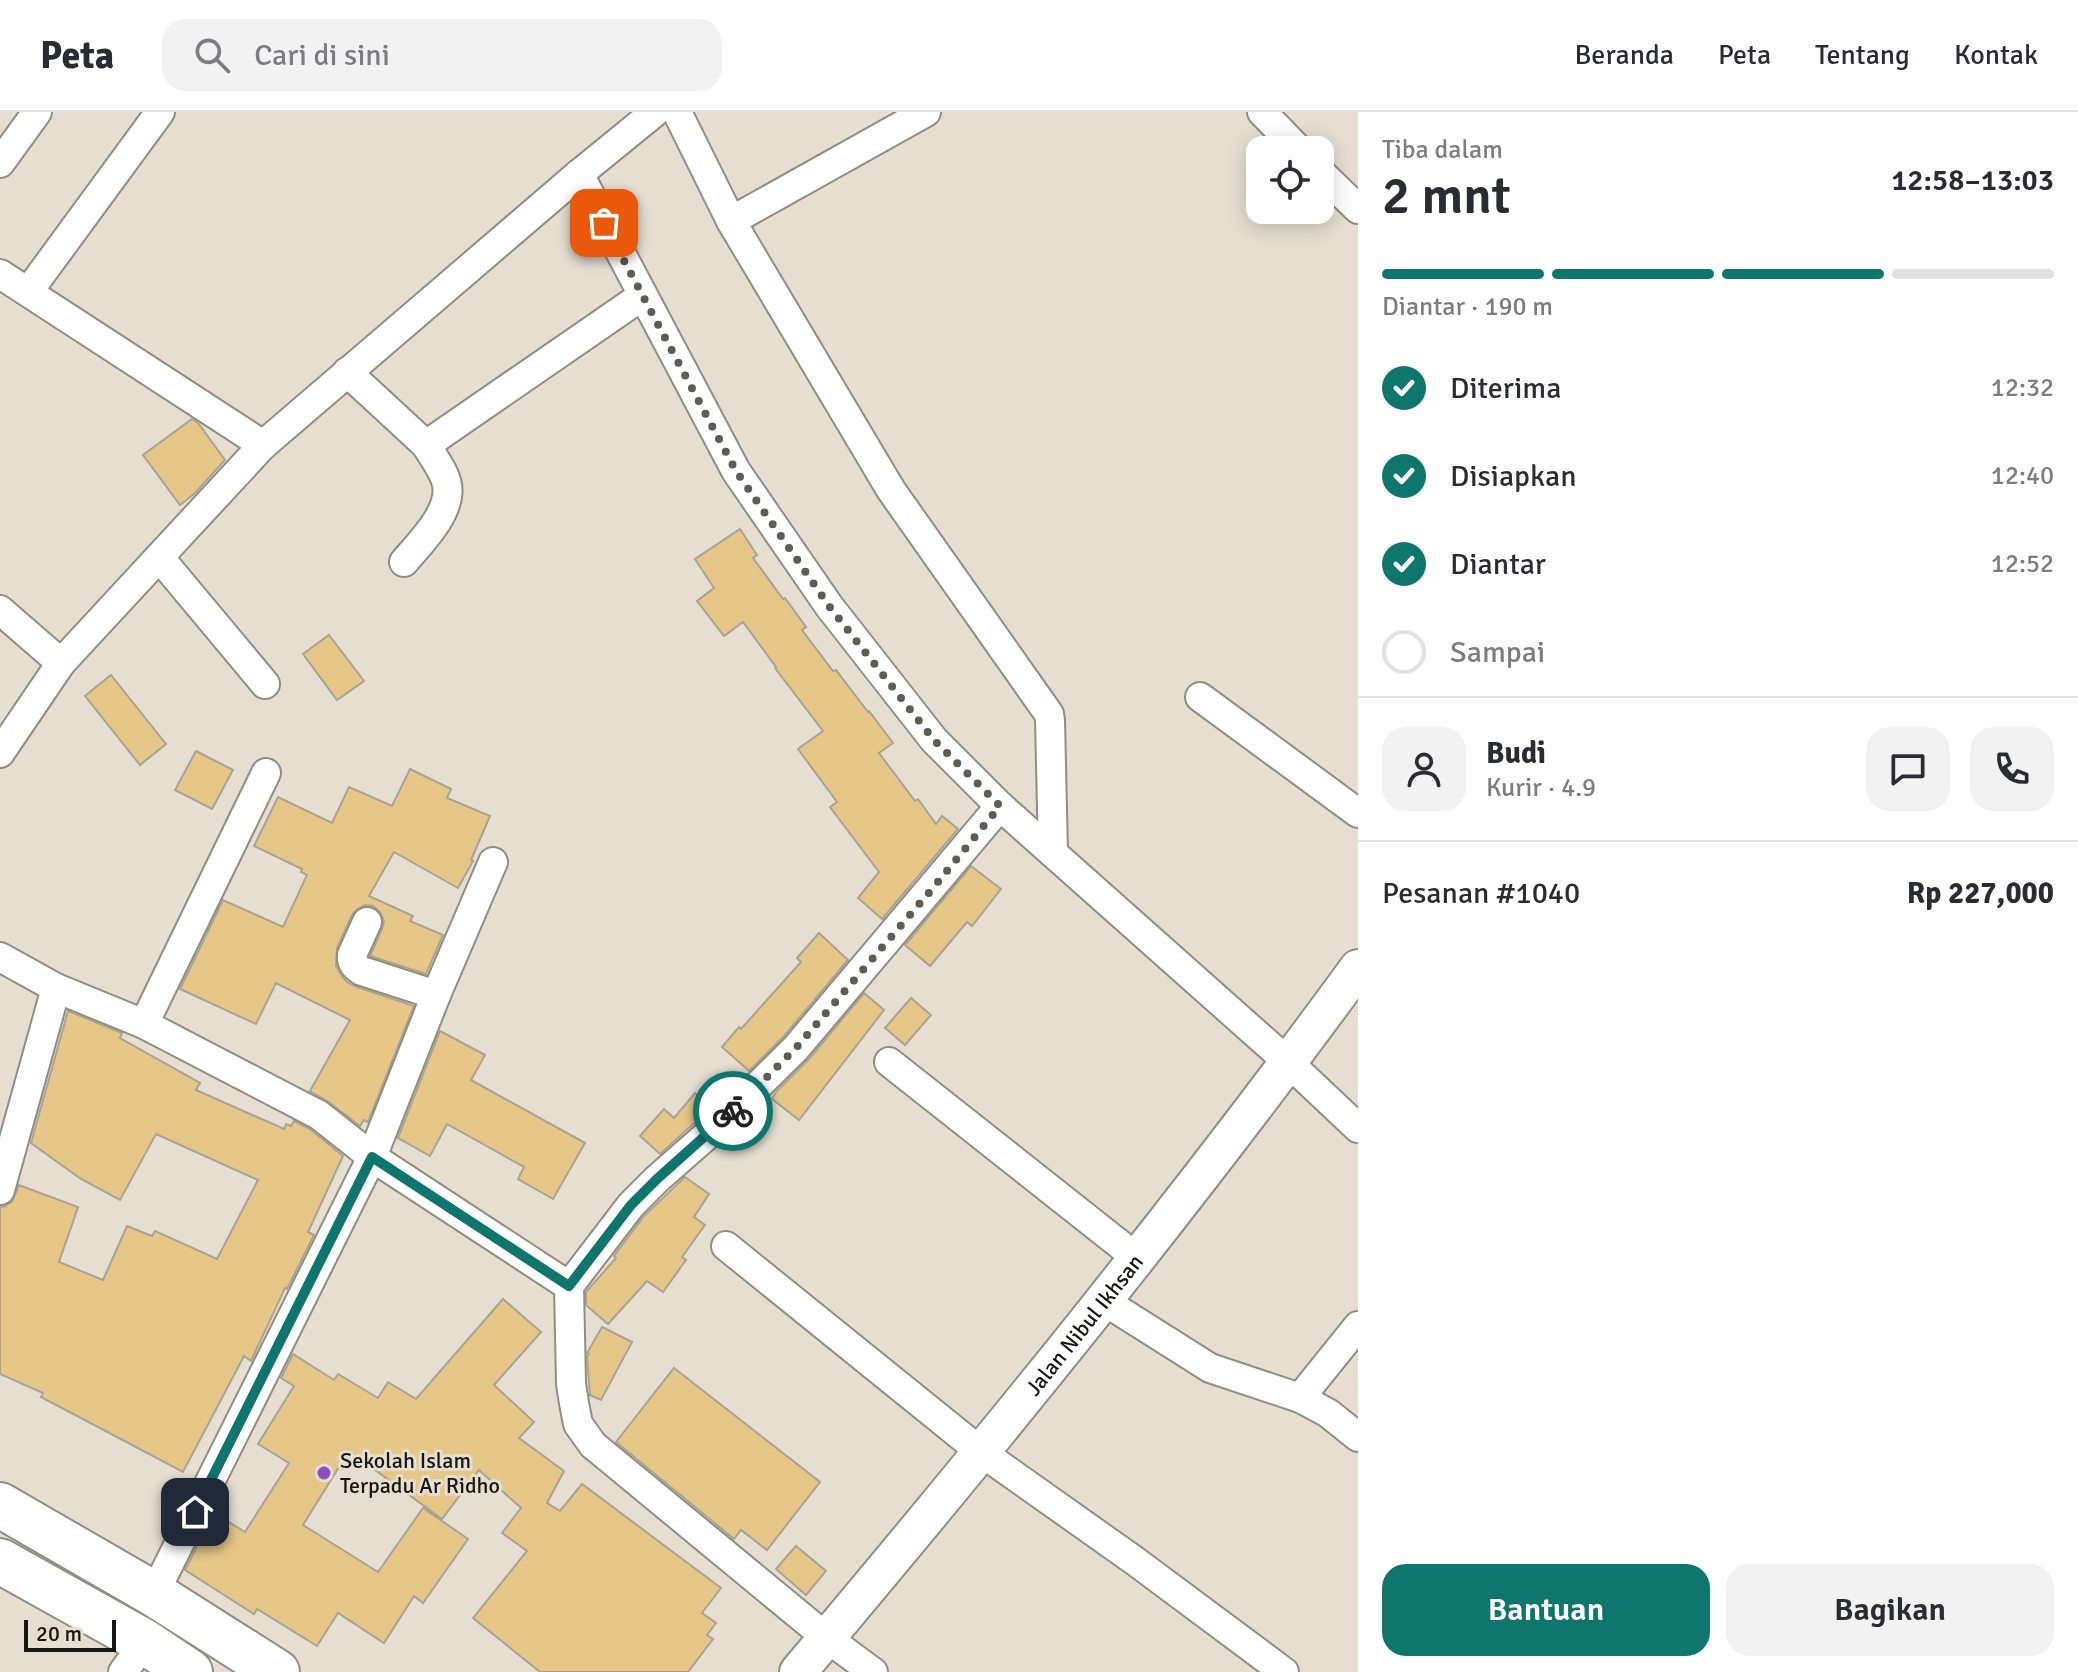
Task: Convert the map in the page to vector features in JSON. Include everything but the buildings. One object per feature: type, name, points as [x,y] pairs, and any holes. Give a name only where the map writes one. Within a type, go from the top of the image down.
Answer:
[{"type":"highway","points":[[0,1505],[154,1594],[277,1672]]},
{"type":"highway","points":[[0,1561],[134,1657],[190,1672]]},
{"type":"street","points":[[0,163],[37,112]]},
{"type":"street","points":[[28,292],[160,112]]},
{"type":"street","points":[[0,753],[61,663],[263,445],[655,112]]},
{"type":"street","points":[[677,112],[731,221],[891,490],[1049,714],[1053,853]]},
{"type":"street","points":[[731,221],[926,112]]},
{"type":"street","points":[[1262,112],[1285,136]]},
{"type":"street","points":[[579,174],[736,471],[820,594],[934,740],[1000,806],[1358,1128]]},
{"type":"street","points":[[1334,186],[1358,209]]},
{"type":"street","points":[[0,274],[263,445]]},
{"type":"street","points":[[426,445],[642,296]]},
{"type":"street","points":[[347,372],[426,445],[447,484],[447,501],[432,529],[404,562]]},
{"type":"street","points":[[159,557],[265,684]]},
{"type":"street","points":[[0,610],[61,663]]},
{"type":"street","points":[[1200,697],[1358,813]]},
{"type":"street","points":[[144,1024],[266,773]]},
{"type":"street","points":[[873,1672],[827,1638],[593,1445],[578,1424],[571,1384],[569,1286],[631,1205],[796,1048],[1000,806]]},
{"type":"street","points":[[154,1594],[372,1157],[493,862]]},
{"type":"street","points":[[367,922],[352,955],[351,960],[356,967],[436,995]]},
{"type":"street","points":[[0,957],[56,988],[144,1024],[319,1115],[372,1157],[569,1286]]},
{"type":"street","name":"Jalan Nibul Ikhsan","points":[[798,1672],[1104,1301],[1289,1063],[1358,968]]},
{"type":"street","points":[[0,1190],[56,988]]},
{"type":"street","points":[[889,1062],[1137,1258]]},
{"type":"street","points":[[726,1246],[981,1452],[1284,1672]]},
{"type":"street","points":[[1104,1301],[1210,1368],[1300,1398],[1328,1413],[1358,1437]]},
{"type":"street","points":[[1300,1398],[1358,1326]]},
{"type":"way so far","points":[[604,223],[736,471],[829,606],[934,740],[1000,806],[796,1048],[733,1111]]},
{"type":"place","name":"Sekolah Islam Terpadu Ar Ridho","points":[[324,1473]]},
{"type":"route","points":[[195,1512],[372,1157],[569,1286],[631,1205],[733,1111]]}]
